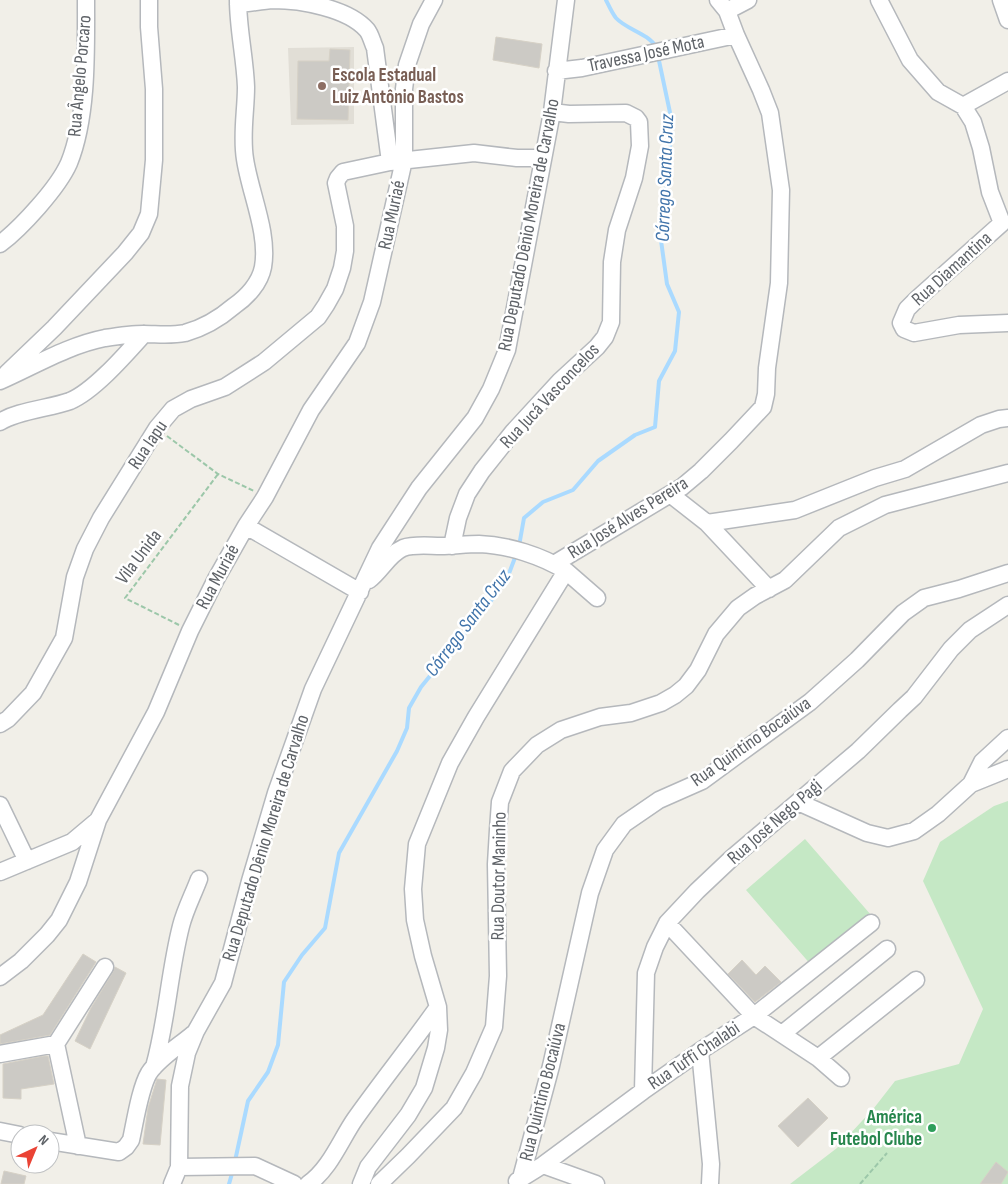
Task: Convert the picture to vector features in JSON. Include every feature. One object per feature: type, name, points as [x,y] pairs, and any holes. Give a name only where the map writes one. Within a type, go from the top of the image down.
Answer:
[{"type":"street","name":"Rua Ângelo Porcaro","points":[[0,244],[10,237],[52,190],[68,165],[77,139],[82,108],[86,56],[86,0]]},
{"type":"street","points":[[0,380],[54,328],[141,234],[148,214],[154,160],[154,89],[149,27],[149,0]]},
{"type":"street","points":[[0,380],[77,346],[104,338],[144,334],[168,336],[201,327],[224,314],[242,300],[255,286],[263,268],[264,252],[262,235],[244,158],[243,135],[246,91],[238,2],[272,0],[300,2],[334,11],[356,21],[368,32],[375,48],[397,161]]},
{"type":"street","points":[[397,161],[407,65],[421,24],[434,0]]},
{"type":"street","name":"Rua Deputado Dênio Moreira de Carvalho","points":[[172,1184],[179,1167],[180,1086],[187,1053],[196,1031],[223,983],[276,793],[313,689],[380,548],[419,488],[475,418],[500,369],[512,329],[552,112],[566,0]]},
{"type":"street","points":[[723,6],[748,0]]},
{"type":"street","points":[[879,0],[910,60],[938,92],[963,106],[973,122],[981,148],[990,192],[1005,226]]},
{"type":"street","points":[[1000,0],[1008,20]]},
{"type":"street","name":"Rua José Alves Pereira","points":[[361,1184],[368,1167],[408,1115],[424,1088],[436,1048],[439,1030],[438,1007],[415,920],[413,889],[416,844],[454,755],[560,568],[701,471],[746,426],[763,406],[779,283],[781,190],[770,113],[762,90],[723,6]]},
{"type":"street","name":"Travessa José Mota","points":[[556,71],[582,68],[736,35]]},
{"type":"street","points":[[963,106],[1008,81]]},
{"type":"street","name":"Rua Jucá Vasconcelos","points":[[452,546],[458,518],[464,502],[482,470],[513,432],[560,381],[598,347],[605,337],[611,322],[612,262],[617,230],[634,178],[640,146],[639,122],[626,112],[569,114],[552,112]]},
{"type":"street","points":[[397,161],[474,153],[543,158]]},
{"type":"street","name":"Rua Iapu","points":[[0,724],[8,720],[33,693],[64,638],[75,577],[85,549],[101,518],[157,428],[173,410],[191,399],[225,387],[242,378],[318,317],[334,289],[342,268],[345,251],[345,226],[338,189],[338,178],[343,172],[397,161]]},
{"type":"street","name":"Rua Muriaé","points":[[0,977],[47,935],[59,920],[78,882],[98,820],[156,712],[190,631],[246,526],[265,497],[312,410],[357,343],[374,294],[397,161]]},
{"type":"street","name":"Rua Diamantina","points":[[1005,226],[918,298],[907,309],[902,323],[904,329],[914,333],[959,325],[1008,323]]},
{"type":"street","points":[[0,422],[72,400],[90,388],[108,372],[144,334]]},
{"type":"street","points":[[707,523],[795,510],[843,490],[905,469],[981,425],[1007,421]]},
{"type":"street","name":"Rua Doutor Maninho","points":[[379,1184],[454,1108],[474,1074],[494,1028],[498,976],[496,864],[498,830],[500,802],[512,771],[537,745],[561,730],[600,717],[632,713],[660,703],[686,686],[698,670],[716,634],[733,615],[755,596],[785,580],[839,528],[885,505],[1008,473]]},
{"type":"street","points":[[670,494],[707,523],[769,589]]},
{"type":"street","points":[[246,526],[361,589],[396,552],[403,548],[480,544],[504,547],[530,555],[560,568],[597,598]]},
{"type":"street","name":"Rua Quintino Bocaiúva","points":[[517,1181],[551,1066],[590,893],[605,850],[624,824],[660,800],[702,781],[810,702],[857,660],[903,613],[924,598],[1008,573]]},
{"type":"street","name":"Rua José Nego Pagi","points":[[643,1090],[646,973],[655,947],[667,923],[697,890],[733,857],[858,751],[914,697],[951,648],[970,630],[1008,606]]},
{"type":"street","points":[[971,784],[982,762],[1008,738]]},
{"type":"street","points":[[798,802],[867,833],[888,838],[914,831],[938,814],[971,784],[1008,769]]},
{"type":"street","points":[[0,805],[27,861]]},
{"type":"street","points":[[0,872],[72,842],[98,820]]},
{"type":"street","points":[[154,1067],[167,1010],[181,924],[199,879]]},
{"type":"street","points":[[667,923],[754,1016],[818,1058],[841,1078]]},
{"type":"street","name":"Rua Tuffi Chalabi","points":[[517,1181],[543,1165],[643,1090],[754,1016],[871,923]]},
{"type":"street","points":[[782,1034],[887,949]]},
{"type":"street","points":[[78,1146],[56,1044],[105,967]]},
{"type":"street","points":[[818,1058],[916,980]]},
{"type":"street","points":[[308,1184],[322,1170],[371,1096],[438,1007]]},
{"type":"street","points":[[60,1143],[119,1152],[126,1147],[131,1140],[143,1087],[148,1074],[196,1031]]},
{"type":"street","points":[[0,1054],[56,1044]]},
{"type":"street","points":[[700,1051],[711,1164],[710,1184]]},
{"type":"street","points":[[543,1165],[596,1184]]},
{"type":"street","points":[[179,1167],[255,1166],[294,1184]]},
{"type":"path","points":[[157,428],[218,474],[265,497]]},
{"type":"path","name":"Vila Unida","points":[[190,631],[125,598],[218,474]]},
{"type":"path","points":[[860,1184],[887,1153]]},
{"type":"shaded area","name":"Escola Estadual Luiz Antônio Bastos","points":[[354,47],[354,124],[291,125],[288,48]]},
{"type":"green space","points":[[1008,801],[1008,1184],[790,1184],[837,1148],[874,1108],[895,1081],[959,1064],[983,1009],[923,881],[940,842],[994,806]]},
{"type":"green space","points":[[805,839],[871,915],[812,966],[746,890]]},
{"type":"building","points":[[496,37],[542,44],[539,68],[493,60]]},
{"type":"building","name":"Escola Estadual Luiz Antônio Bastos","points":[[330,49],[350,50],[348,120],[297,119],[298,61],[329,61]]},
{"type":"building","points":[[83,954],[96,962],[50,1035],[0,1044],[0,1035],[43,1015]]},
{"type":"building","points":[[742,960],[756,975],[765,966],[781,982],[755,1002],[728,974]]},
{"type":"building","points":[[115,967],[126,973],[90,1049],[75,1041],[91,1008]]},
{"type":"building","points":[[48,1056],[54,1084],[21,1089],[21,1099],[3,1098],[3,1064]]},
{"type":"building","points":[[157,1079],[166,1080],[160,1145],[143,1144],[148,1108]]},
{"type":"building","points":[[808,1098],[828,1118],[798,1147],[778,1126]]},
{"type":"building","points":[[996,1162],[1008,1172],[1001,1184],[980,1184]]},
{"type":"building","points":[[4,1171],[10,1174],[26,1176],[24,1184],[1,1184]]},
{"type":"waterway","name":"Córrego Santa Cruz","points":[[606,0],[616,18],[648,38],[656,47]]},
{"type":"waterway","name":"Córrego Santa Cruz","points":[[519,546],[524,518],[543,502],[573,490],[598,461],[635,435],[655,427],[659,381],[675,351],[679,312],[667,284],[660,233],[666,195],[672,122],[658,56]]},
{"type":"waterway","name":"Córrego Santa Cruz","points":[[235,1161],[248,1101],[268,1072],[278,1045],[284,982],[302,955],[325,928],[339,853],[397,751],[407,728],[409,708],[421,687],[490,602],[508,576],[516,555]]},
{"type":"waterway","name":"Córrego Santa Cruz","points":[[229,1184],[233,1170]]},
{"type":"place","name":"Escola Estadual Luiz Antônio Bastos","points":[[322,86]]},
{"type":"place","name":"América Futebol Clube","points":[[932,1128]]}]
